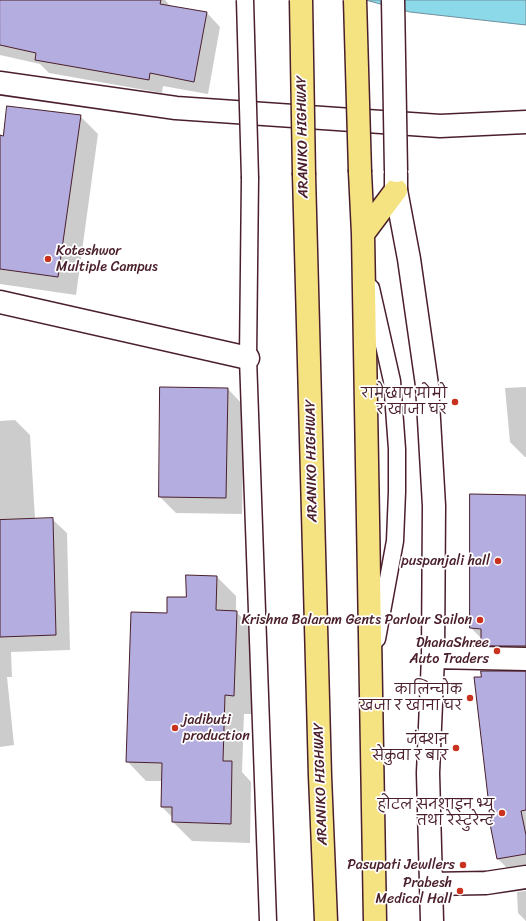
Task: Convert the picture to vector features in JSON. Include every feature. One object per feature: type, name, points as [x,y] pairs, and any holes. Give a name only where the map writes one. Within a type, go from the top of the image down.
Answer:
[{"type":"highway","name":"ARANIKO HIGHWAY","points":[[301,0],[304,175],[320,776],[326,921]]},
{"type":"highway","points":[[356,0],[363,244],[375,921]]},
{"type":"highway","points":[[363,244],[396,180]]},
{"type":"street","points":[[393,0],[396,180],[427,385],[434,506],[433,657],[428,774],[432,921]]},
{"type":"street","points":[[0,83],[176,108],[440,126],[526,122]]},
{"type":"street","points":[[0,302],[248,358]]},
{"type":"street","points":[[433,657],[526,659]]},
{"type":"street","points":[[430,884],[486,883],[526,877]]},
{"type":"lane","points":[[245,0],[250,178],[248,358],[268,921]]},
{"type":"lane","points":[[363,244],[392,381],[397,449],[397,492],[394,541],[371,673]]},
{"type":"water","points":[[366,0],[526,0],[526,25],[410,12]]},
{"type":"building","points":[[0,0],[161,0],[160,4],[207,12],[194,82],[150,73],[149,80],[35,60],[36,53],[0,45]]},
{"type":"building","points":[[7,106],[81,115],[58,277],[0,269],[0,135],[3,136]]},
{"type":"building","points":[[160,387],[228,388],[226,498],[159,497]]},
{"type":"building","name":"puspanjali hall","points":[[470,494],[526,495],[526,646],[481,646],[481,629],[470,628]]},
{"type":"building","points":[[53,518],[56,635],[0,637],[0,520]]},
{"type":"building","name":"jadibuti production","points":[[186,575],[217,576],[216,610],[237,611],[234,696],[225,695],[223,761],[232,761],[231,824],[172,822],[172,807],[161,807],[162,763],[126,762],[131,612],[167,613],[167,597],[186,597]]},
{"type":"building","points":[[481,671],[526,671],[526,810],[521,811],[526,835],[526,854],[497,859],[490,824],[474,677],[481,677]]},
{"type":"place","name":"Koteshwor Multiple Campus","points":[[48,259]]},
{"type":"place","name":"रामेछाप मोमो र खाजा घर","points":[[455,402]]},
{"type":"place","name":"puspanjali hall","points":[[498,561]]},
{"type":"place","name":"Krishna Balaram Gents Parlour Sailon","points":[[480,620]]},
{"type":"place","name":"DhanaShree Auto Traders","points":[[497,651]]},
{"type":"place","name":"कालिन्चोक खजा र खाना घर","points":[[470,698]]},
{"type":"place","name":"jadibuti production","points":[[175,728]]},
{"type":"place","name":"जंक्शन सेकुवा र बार","points":[[456,748]]},
{"type":"place","name":"होटल सनशाइन भ्यू तथा रेस्टुरेन्ट","points":[[502,813]]},
{"type":"place","name":"Pasupati Jewllers","points":[[463,865]]},
{"type":"place","name":"Prabesh Medical Hall","points":[[460,891]]}]
